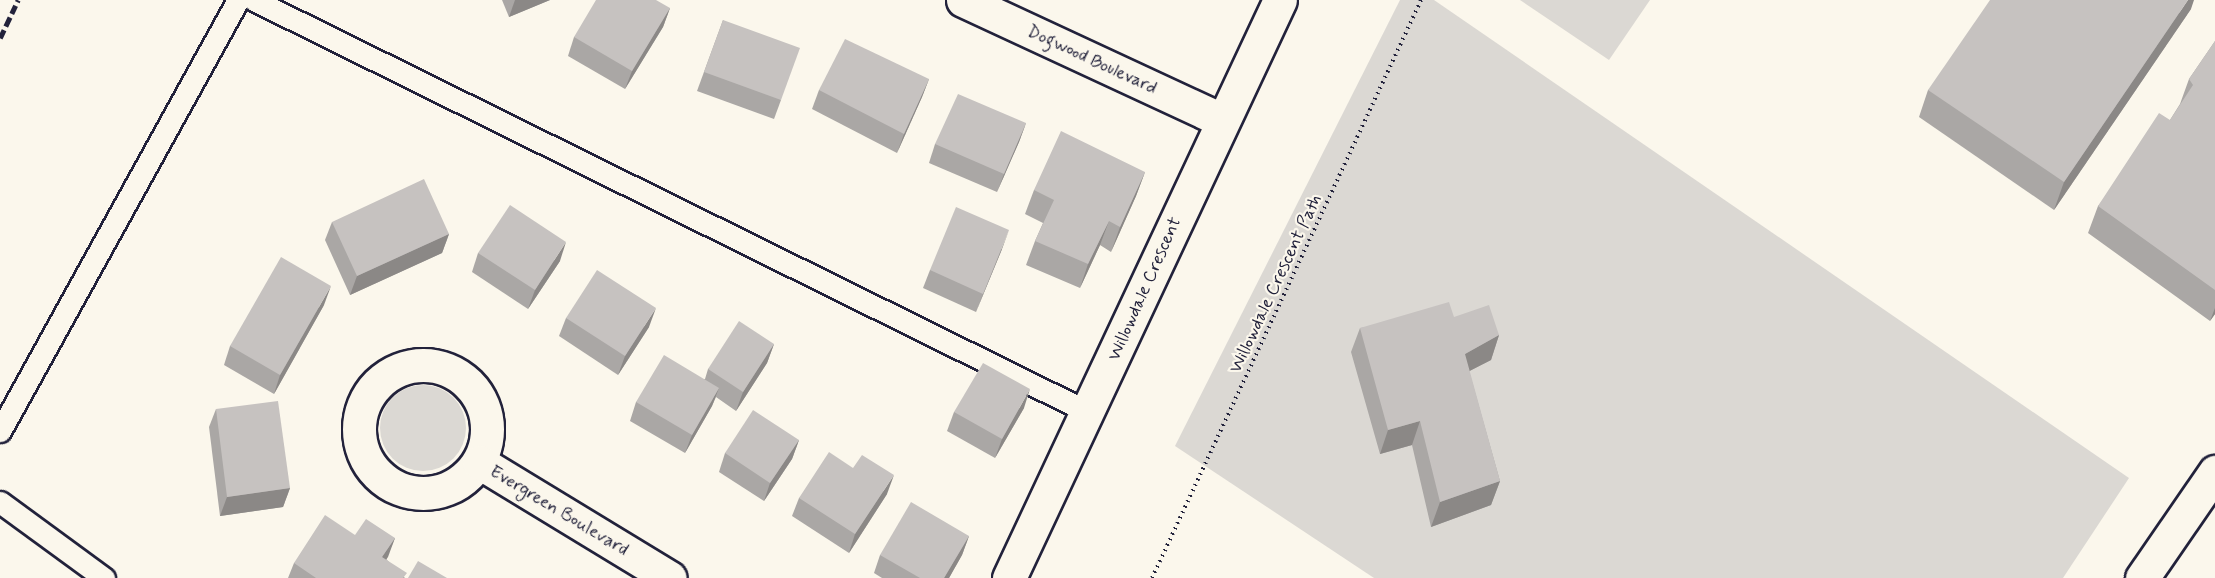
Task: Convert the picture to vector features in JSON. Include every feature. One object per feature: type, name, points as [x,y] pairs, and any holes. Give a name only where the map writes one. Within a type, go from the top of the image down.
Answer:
[{"type":"street","name":"Dogwood Boulevard","points":[[963,0],[1221,120]]},
{"type":"street","name":"Willowdale Crescent","points":[[1009,578],[1090,413],[1221,120],[1280,0]]},
{"type":"street","name":"Evergreen Boulevard","points":[[479,462],[670,578]]},
{"type":"street","points":[[2143,577],[2215,472]]},
{"type":"lane","points":[[0,431],[238,0]]},
{"type":"lane","points":[[254,0],[1090,413]]},
{"type":"lane","points":[[0,502],[104,578]]},
{"type":"path","name":"Willowdale Crescent Path","points":[[1152,578],[1421,0]]},
{"type":"shaded area","points":[[1400,0],[1434,0],[2129,478],[2063,578],[1374,578],[1175,446]]},
{"type":"shaded area","points":[[1520,0],[1650,0],[1609,60]]},
{"type":"shaded area","points":[[423,385],[440,388],[454,397],[463,411],[466,428],[463,445],[454,459],[440,468],[423,471],[406,468],[392,459],[383,445],[380,428],[383,411],[392,397],[406,388]]},
{"type":"building","points":[[596,0],[656,0],[670,8],[632,71],[574,37]]},
{"type":"building","points":[[1990,0],[2188,0],[2064,182],[1928,90]]},
{"type":"building","points":[[723,20],[800,48],[781,100],[704,72]]},
{"type":"building","points":[[845,39],[929,79],[904,134],[819,90]]},
{"type":"building","points":[[2215,41],[2215,290],[2098,206],[2159,113],[2170,120],[2193,85],[2189,79]]},
{"type":"building","points":[[958,94],[1026,123],[1004,174],[935,144]]},
{"type":"building","points":[[1061,131],[1145,172],[1120,227],[1109,221],[1088,264],[1035,241],[1054,200],[1034,190]]},
{"type":"building","points":[[424,179],[449,234],[357,276],[332,222]]},
{"type":"building","points":[[510,205],[566,242],[535,290],[478,253]]},
{"type":"building","points":[[956,207],[1009,230],[983,294],[930,270]]},
{"type":"building","points":[[281,257],[331,286],[280,375],[230,346]]},
{"type":"building","points":[[597,270],[656,308],[625,356],[566,318]]},
{"type":"building","points":[[1449,302],[1454,317],[1489,305],[1499,335],[1465,354],[1500,481],[1440,502],[1420,421],[1388,430],[1360,328]]},
{"type":"building","points":[[739,321],[774,344],[743,392],[708,369]]},
{"type":"building","points":[[664,355],[719,388],[692,435],[636,402]]},
{"type":"building","points":[[983,363],[1030,389],[1002,439],[954,412]]},
{"type":"building","points":[[278,401],[290,488],[227,497],[216,409]]},
{"type":"building","points":[[753,410],[799,440],[770,483],[725,453]]},
{"type":"building","points":[[829,452],[853,468],[862,455],[894,475],[855,534],[799,498]]},
{"type":"building","points":[[911,502],[969,536],[944,578],[920,578],[880,555]]},
{"type":"building","points":[[325,515],[355,535],[366,519],[395,538],[382,557],[407,573],[403,578],[316,578],[294,563]]},
{"type":"building","points":[[418,561],[447,578],[408,578]]},
{"type":"railway","points":[[0,38],[18,0]]}]
